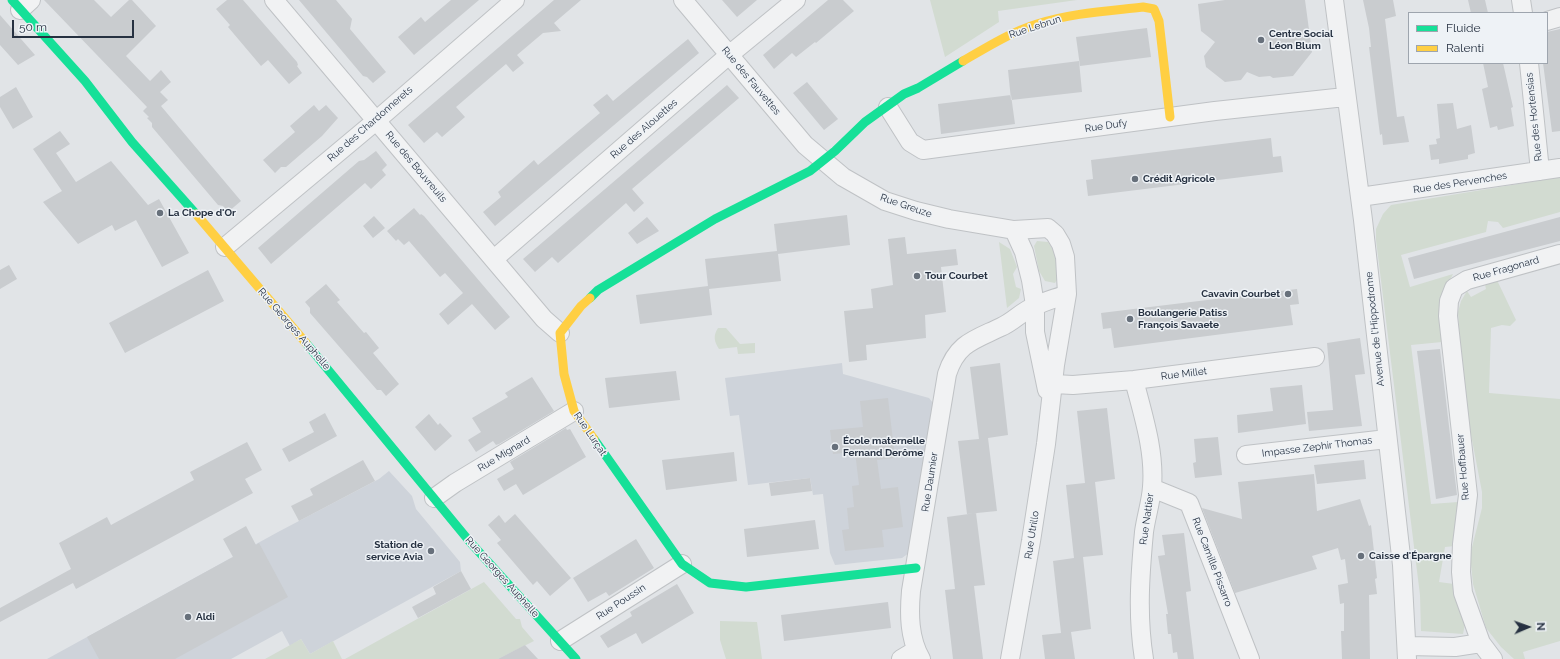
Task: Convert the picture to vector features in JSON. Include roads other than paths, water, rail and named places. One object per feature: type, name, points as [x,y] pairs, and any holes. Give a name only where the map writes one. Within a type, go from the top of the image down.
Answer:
[{"type":"street","name":"Rue des Bouvreuils","points":[[274,0],[544,319],[560,333]]},
{"type":"street","name":"Rue des Chardonnerets","points":[[225,247],[377,120],[515,0]]},
{"type":"street","name":"Rue des Fauvettes","points":[[683,0],[805,145],[822,161]]},
{"type":"street","name":"Rue des Alouettes","points":[[494,259],[729,55],[796,0]]},
{"type":"street","name":"Avenue de l'Hippodrome","points":[[1334,0],[1345,97],[1360,197],[1402,565],[1407,652]]},
{"type":"street","points":[[1521,0],[1523,12]]},
{"type":"street","name":"Rue Georges Auphelle","points":[[21,3],[85,81],[132,142],[225,247],[381,432],[470,542],[576,659]]},
{"type":"street","name":"Rue Lebrun","points":[[822,161],[836,151],[865,122],[888,107],[904,94],[918,88],[1012,33],[1036,24],[1067,16],[1143,7],[1154,9],[1160,20],[1170,117]]},
{"type":"street","points":[[1548,21],[1560,17]]},
{"type":"street","name":"Rue des Hortensias","points":[[1529,64],[1540,171]]},
{"type":"street","name":"Rue Dufy","points":[[888,107],[910,142],[923,150],[1170,117],[1345,97]]},
{"type":"street","points":[[560,333],[581,306],[598,290],[715,219],[810,171],[822,161]]},
{"type":"street","name":"Rue Greuze","points":[[822,161],[843,177],[885,201],[916,211],[975,224],[1014,230],[1048,228]]},
{"type":"street","name":"Rue des Pervenches","points":[[1360,197],[1560,168]]},
{"type":"street","name":"Rue Utrillo","points":[[1010,659],[1046,444],[1049,410],[1067,294],[1065,257],[1061,244],[1055,234],[1048,228]]},
{"type":"street","name":"Rue Utrillo","points":[[1014,230],[1024,252],[1035,305],[1035,332],[1047,386],[1049,410]]},
{"type":"street","name":"Rue Fragonard","points":[[1454,288],[1467,280],[1560,254]]},
{"type":"street","name":"Rue Hoffbauer","points":[[1454,288],[1449,301],[1448,316],[1468,495],[1462,544],[1461,572],[1463,593],[1481,643],[1493,659]]},
{"type":"street","name":"Rue Daumier","points":[[912,656],[909,617],[911,591],[947,374],[953,358],[969,342],[988,332],[1002,327],[1035,305],[1067,294]]},
{"type":"street","name":"Rue Lurçat","points":[[560,333],[564,374],[574,411],[682,564],[710,583],[746,587],[916,568]]},
{"type":"street","name":"Rue Millet","points":[[1054,384],[1073,385],[1134,380],[1315,357]]},
{"type":"street","name":"Rue Nattier","points":[[1134,380],[1146,425],[1152,463],[1152,488],[1144,531],[1138,595],[1140,635],[1144,659]]},
{"type":"street","name":"Rue Mignard","points":[[434,498],[455,483],[574,411]]},
{"type":"street","name":"Impasse Zephir Thomas","points":[[1246,455],[1387,439]]},
{"type":"street","name":"Rue Camille Pissarro","points":[[1152,488],[1189,502],[1250,659]]},
{"type":"street","name":"Rue Poussin","points":[[560,641],[682,564]]},
{"type":"street","points":[[1407,652],[1481,643]]},
{"type":"place","name":"Centre Social Léon Blum","points":[[1261,40]]},
{"type":"place","name":"Crédit Agricole","points":[[1135,179]]},
{"type":"place","name":"La Chope d'Or","points":[[160,213]]},
{"type":"place","name":"Tour Courbet","points":[[917,276]]},
{"type":"place","name":"Cavavin Courbet","points":[[1288,294]]},
{"type":"place","name":"Boulangerie Patiss François Savaete","points":[[1130,319]]},
{"type":"place","name":"École maternelle Fernand Derôme","points":[[835,447]]},
{"type":"place","name":"Station de service Avia","points":[[431,551]]},
{"type":"place","name":"Caisse d'Épargne","points":[[1361,556]]},
{"type":"place","name":"Aldi","points":[[188,617]]}]
